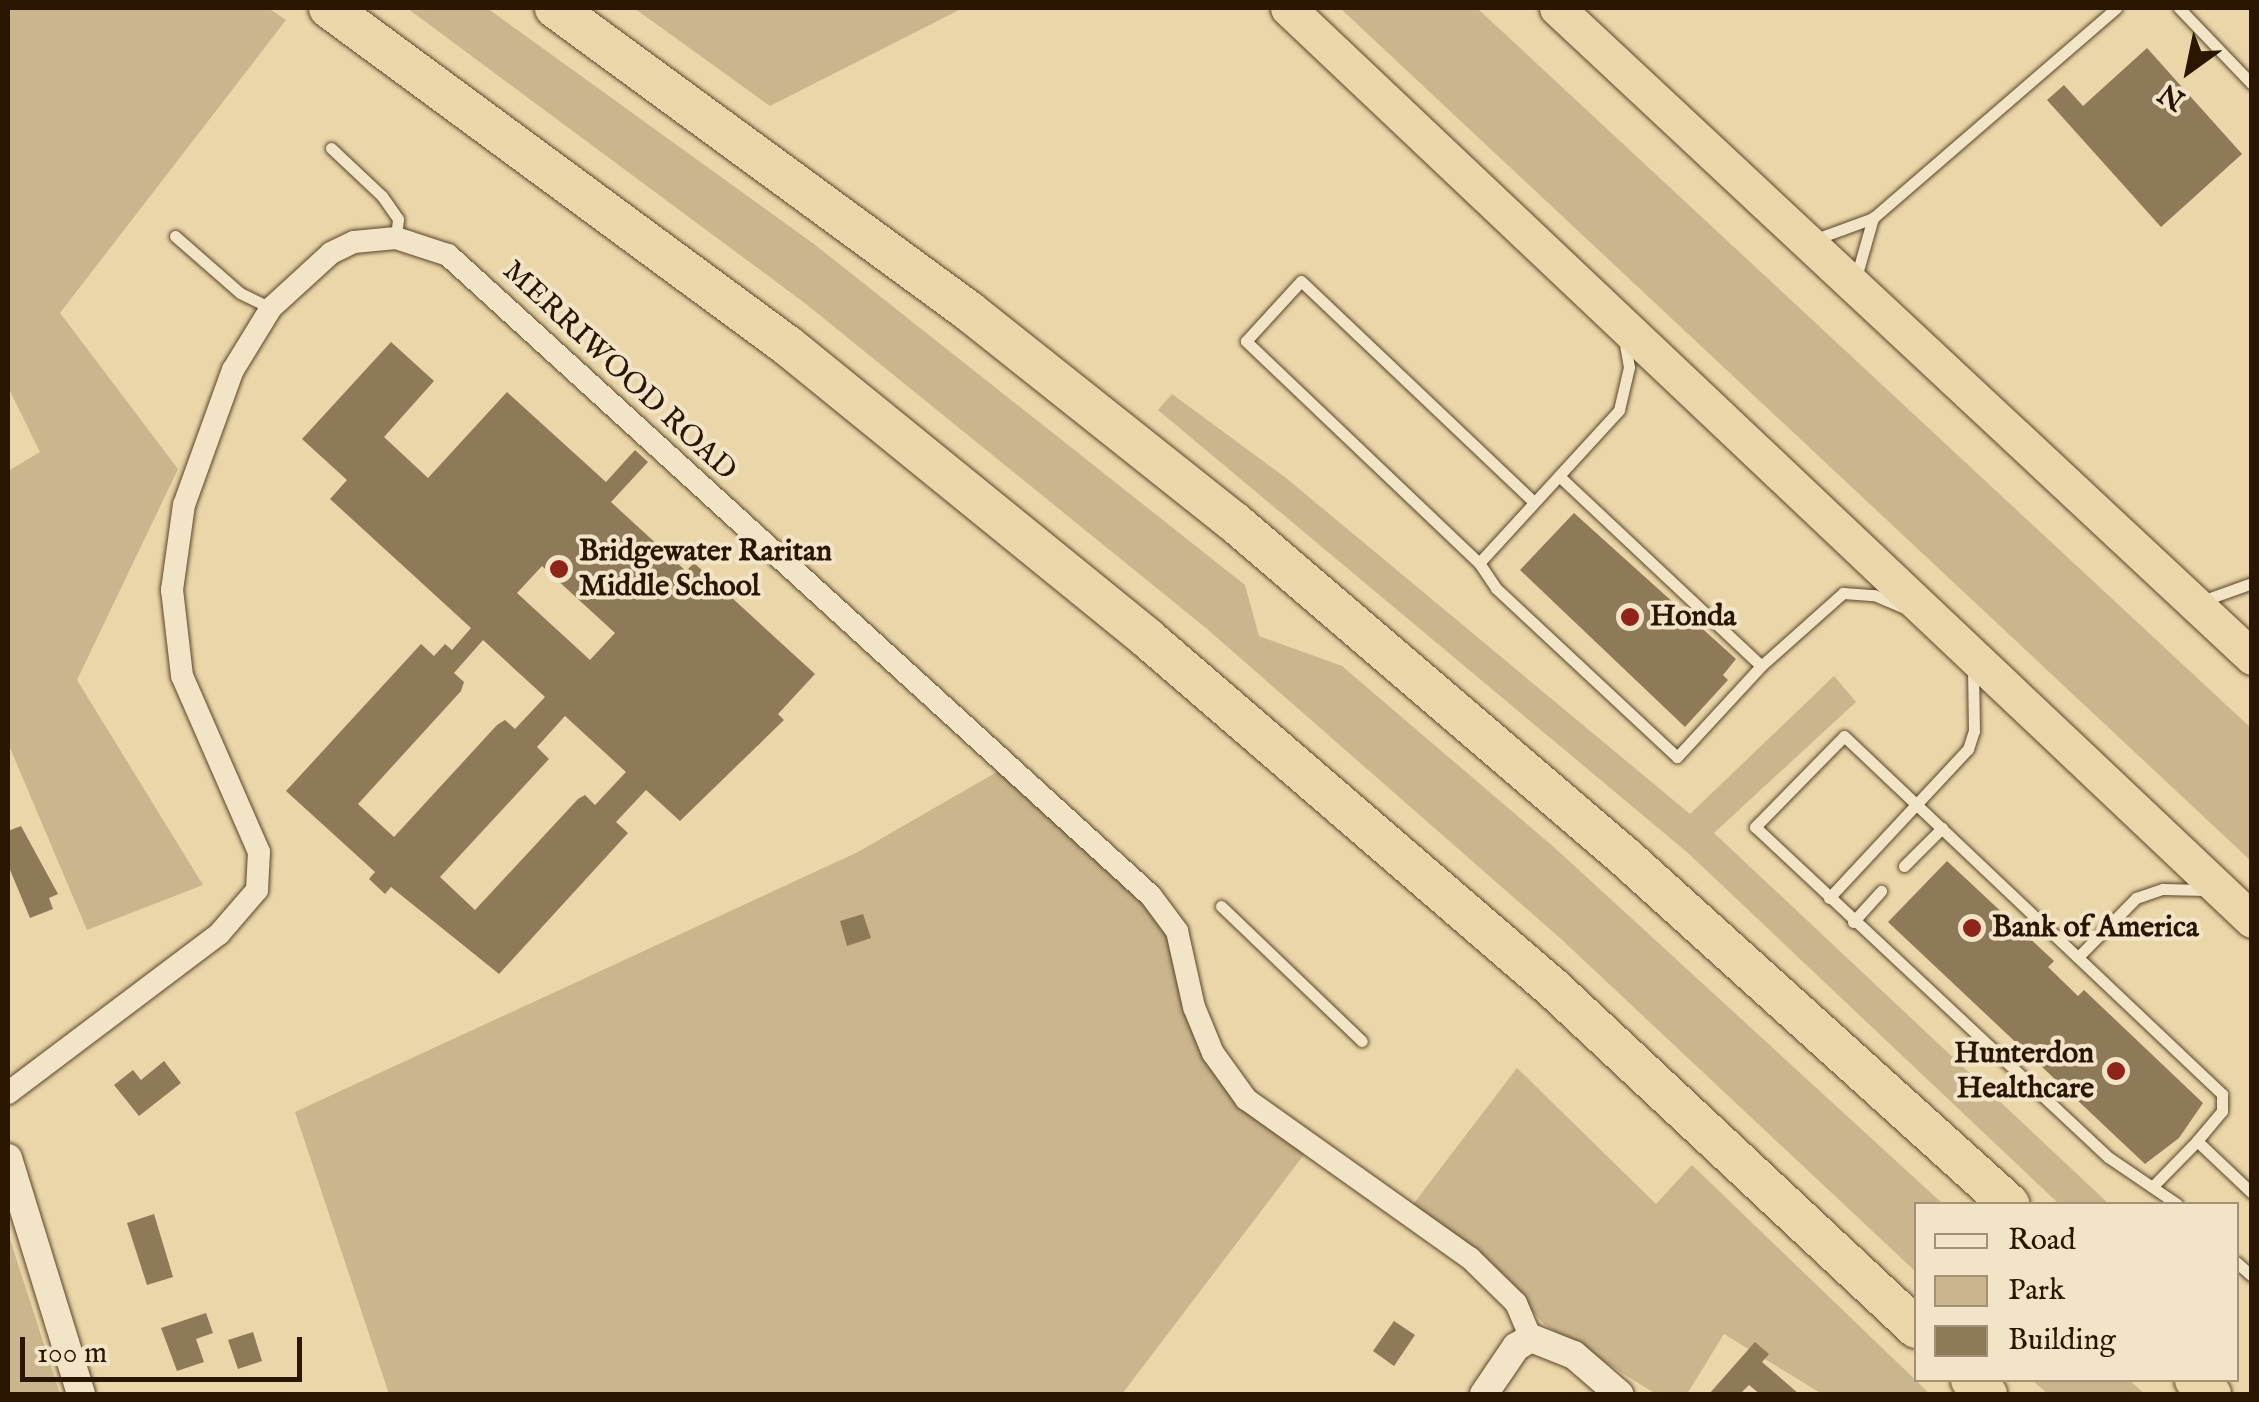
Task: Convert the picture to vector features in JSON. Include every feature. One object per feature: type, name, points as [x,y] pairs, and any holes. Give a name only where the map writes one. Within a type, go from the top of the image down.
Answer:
[{"type":"highway","points":[[555,8],[954,300],[1233,521],[1626,857],[2006,1202]]},
{"type":"highway","points":[[1288,8],[2252,920]]},
{"type":"highway","points":[[1558,8],[2252,657]]},
{"type":"highway","points":[[336,9],[788,346],[1147,638],[1554,989],[1914,1326]]},
{"type":"street","name":"MERRIWOOD ROAD","points":[[8,1093],[220,934],[248,904],[261,872],[248,822],[182,676],[172,590],[194,467],[233,370],[271,308],[330,253],[354,242],[396,238],[448,256],[1150,896],[1177,931],[1194,1008],[1213,1053],[1246,1099],[1470,1258],[1516,1303],[1531,1338]]},
{"type":"street","points":[[8,1158],[81,1394]]},
{"type":"street","points":[[1484,1394],[1516,1347],[1531,1338],[1574,1354],[1619,1394]]},
{"type":"lane","points":[[1807,242],[1873,218],[2116,8]]},
{"type":"lane","points":[[2179,8],[2252,84]]},
{"type":"lane","points":[[332,148],[382,196],[398,219],[396,238]]},
{"type":"lane","points":[[1854,286],[1873,218]]},
{"type":"lane","points":[[175,236],[240,293],[271,308]]},
{"type":"lane","points":[[1534,502],[1300,281],[1246,341],[1478,563],[1496,588],[1677,757],[1760,666],[1842,593],[1874,595],[1936,621]]},
{"type":"lane","points":[[1478,563],[1625,400],[1629,367],[1622,323]]},
{"type":"lane","points":[[1559,476],[1760,666]]},
{"type":"lane","points":[[2194,604],[2252,583]]},
{"type":"lane","points":[[1829,898],[1968,749],[1974,731],[1972,654]]},
{"type":"lane","points":[[2155,1184],[2222,1112],[2222,1094],[1844,736],[1755,827],[2108,1157],[2155,1184],[2175,1202]]},
{"type":"lane","points":[[1904,866],[1942,828]]},
{"type":"lane","points":[[1853,922],[1881,890]]},
{"type":"lane","points":[[2078,957],[2125,907],[2152,890],[2221,891]]},
{"type":"lane","points":[[1222,906],[1362,1041]]},
{"type":"lane","points":[[2197,1140],[2252,1193]]},
{"type":"green space","points":[[8,8],[268,8],[286,20],[60,313],[178,469],[77,680],[203,885],[87,930],[8,743],[8,471],[40,452],[8,387]]},
{"type":"green space","points":[[407,8],[487,8],[814,244],[1245,585],[1259,636],[1342,666],[1556,849],[1941,1202],[1914,1202],[1914,1270],[1560,938],[1206,628],[806,304]]},
{"type":"green space","points":[[634,8],[963,8],[770,106]]},
{"type":"green space","points":[[1340,8],[1477,8],[2251,728],[2251,861]]},
{"type":"green space","points":[[1172,394],[1286,478],[1690,814],[1834,676],[1856,702],[1714,833],[2107,1202],[2057,1202],[1688,853],[1158,410]]},
{"type":"green space","points":[[1009,765],[1170,916],[1226,1078],[1306,1152],[1122,1394],[389,1394],[295,1112],[858,852]]},
{"type":"green space","points":[[1517,1068],[1656,1204],[1692,1165],[1930,1394],[1822,1394],[1724,1334],[1687,1394],[1656,1394],[1545,1325],[1476,1251],[1411,1207]]},
{"type":"green space","points":[[8,1233],[60,1394],[8,1394]]},
{"type":"green space","points":[[2034,1382],[2131,1382],[2145,1394],[2048,1394]]},
{"type":"building","points":[[2147,48],[2242,154],[2161,227],[2047,100],[2064,85],[2083,106]]},
{"type":"building","points":[[391,342],[434,381],[384,437],[428,478],[507,392],[606,482],[635,450],[648,462],[611,502],[686,571],[694,563],[815,674],[778,714],[784,720],[680,821],[646,790],[616,822],[628,833],[499,974],[391,887],[385,894],[369,879],[375,872],[286,791],[421,644],[434,656],[445,644],[452,650],[471,628],[330,499],[347,480],[302,439]],"holes":[[[542,566],[615,633],[590,660],[517,593]],[[483,640],[545,697],[515,729],[505,720],[497,725],[394,837],[358,804],[461,691],[464,682],[454,673]],[[565,716],[626,772],[595,805],[585,795],[578,799],[475,910],[440,877],[549,759],[537,747]]]},
{"type":"building","name":"Honda","points":[[1574,513],[1736,659],[1723,675],[1728,680],[1685,727],[1520,570]]},
{"type":"building","points":[[21,826],[58,894],[49,898],[53,909],[30,918],[8,865],[8,831]]},
{"type":"building","points":[[1947,861],[2054,961],[2048,967],[2078,996],[2084,990],[2203,1103],[2179,1138],[2145,1164],[1888,922]]},
{"type":"building","points":[[863,914],[871,938],[847,946],[840,921]]},
{"type":"building","points":[[164,1061],[181,1083],[139,1116],[114,1085],[133,1070],[141,1080]]},
{"type":"building","points":[[154,1214],[173,1277],[147,1285],[127,1223]]},
{"type":"building","points":[[206,1313],[213,1333],[196,1339],[204,1362],[177,1371],[161,1328]]},
{"type":"building","points":[[1394,1321],[1415,1335],[1394,1366],[1373,1351]]},
{"type":"building","points":[[253,1332],[262,1361],[238,1369],[228,1340]]},
{"type":"building","points":[[1755,1342],[1769,1354],[1762,1362],[1799,1394],[1760,1394],[1749,1385],[1740,1394],[1709,1394]]},
{"type":"place","name":"Bridgewater Raritan Middle School","points":[[559,569]]},
{"type":"place","name":"Honda","points":[[1630,617]]},
{"type":"place","name":"Bank of America","points":[[1972,928]]},
{"type":"place","name":"Hunterdon Healthcare","points":[[2116,1071]]}]
